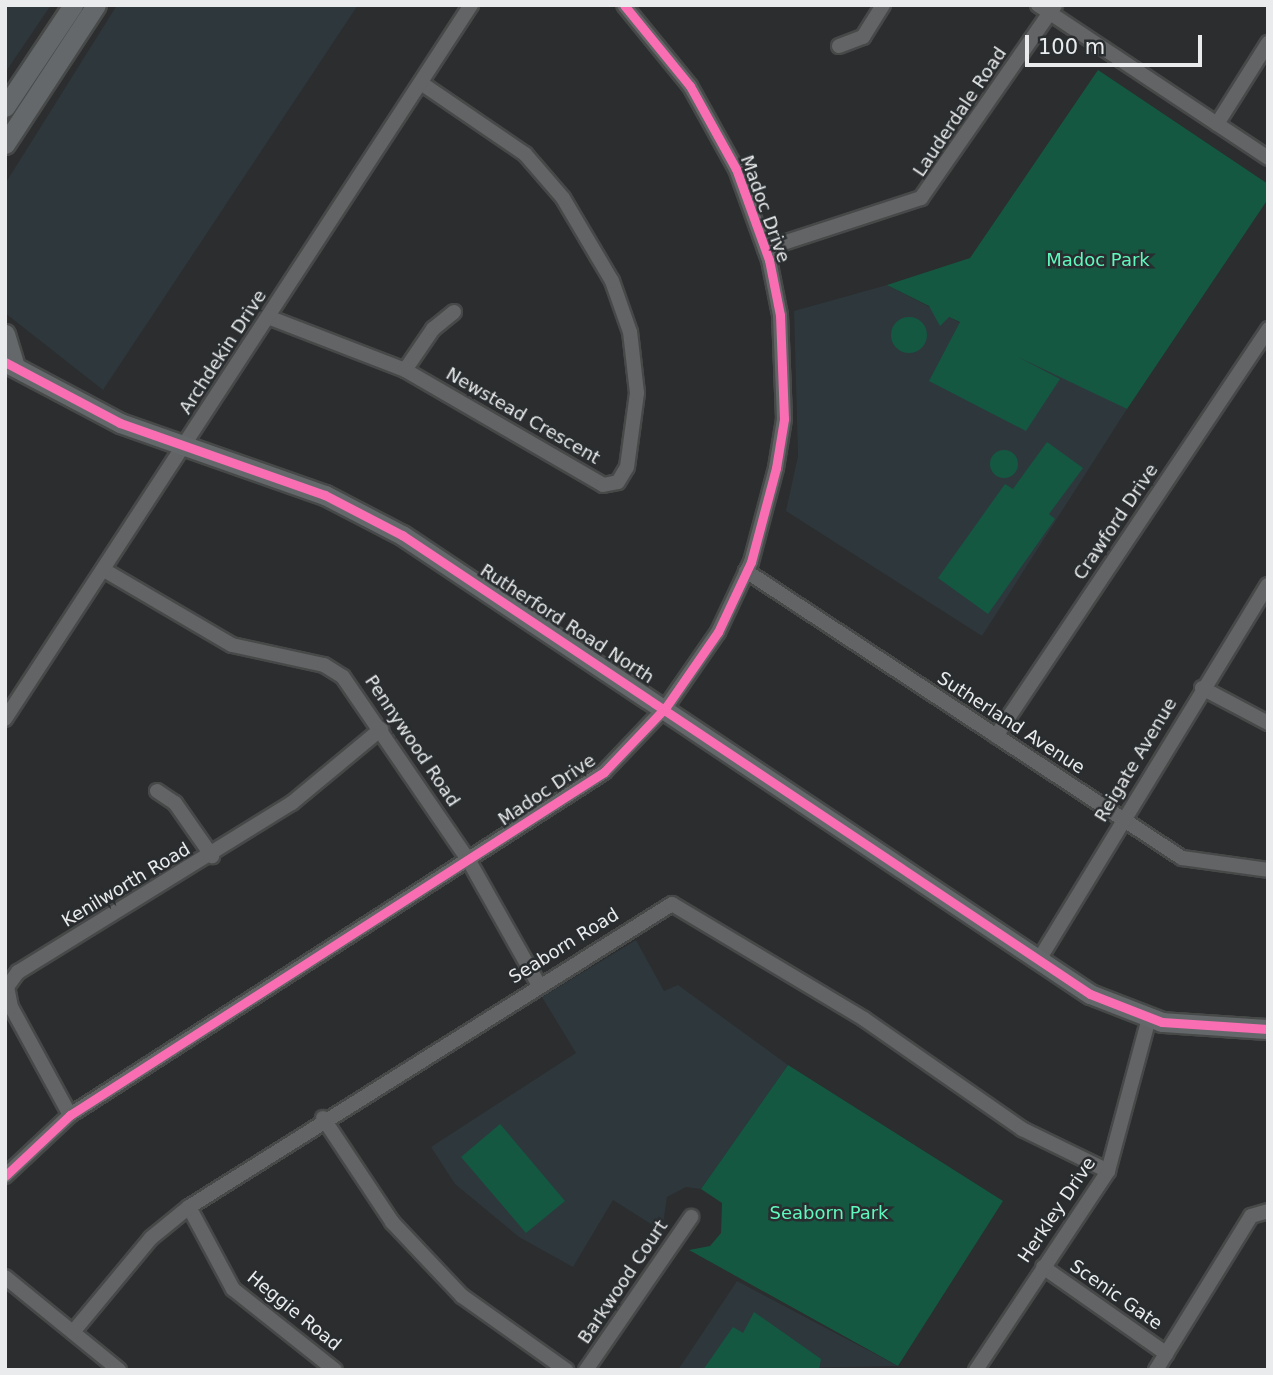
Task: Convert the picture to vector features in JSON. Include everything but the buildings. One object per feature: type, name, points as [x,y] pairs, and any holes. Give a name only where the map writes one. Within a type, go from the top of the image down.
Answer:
[{"type":"street","points":[[5,107],[73,5]]},
{"type":"street","points":[[5,144],[96,5]]},
{"type":"street","name":"Archdekin Drive","points":[[5,719],[471,5]]},
{"type":"street","name":"Madoc Drive","points":[[5,1176],[70,1115],[604,772],[666,707],[718,632],[746,571],[766,515],[784,419],[780,315],[765,249],[736,169],[690,86],[624,5]]},
{"type":"street","points":[[839,46],[863,37],[883,5]]},
{"type":"street","points":[[1048,8],[1268,158]]},
{"type":"street","name":"Lauderdale Road","points":[[765,249],[921,198],[1048,8]]},
{"type":"street","points":[[1217,124],[1268,43]]},
{"type":"street","name":"Newstead Crescent","points":[[268,317],[405,370],[603,485],[618,482],[626,467],[637,393],[630,331],[612,281],[563,198],[525,154],[421,83]]},
{"type":"street","points":[[405,370],[433,329],[454,312]]},
{"type":"street","name":"Crawford Drive","points":[[996,736],[1267,333]]},
{"type":"street","points":[[5,334],[10,362]]},
{"type":"street","name":"Rutherford Road North","points":[[10,362],[120,423],[183,448],[325,495],[402,535],[666,707],[1090,994],[1149,1018],[1268,1029]]},
{"type":"street","name":"Pennywood Road","points":[[104,570],[232,645],[324,665],[361,695],[469,861],[539,985]]},
{"type":"street","name":"Sutherland Avenue","points":[[746,571],[1182,858],[1268,870]]},
{"type":"street","name":"Reigate Avenue","points":[[1040,958],[1122,819],[1268,584]]},
{"type":"street","points":[[1202,688],[1268,723]]},
{"type":"street","name":"Kenilworth Road","points":[[70,1115],[11,1007],[7,987],[19,972],[212,856],[292,803],[381,729]]},
{"type":"street","points":[[157,791],[175,803],[212,856]]},
{"type":"street","name":"Seaborn Road","points":[[74,1332],[151,1238],[190,1207],[323,1118],[661,909],[684,906],[1023,1129],[1108,1171]]},
{"type":"street","name":"Herkley Drive","points":[[976,1370],[1108,1171],[1149,1018]]},
{"type":"street","points":[[323,1118],[392,1222],[463,1296],[566,1370]]},
{"type":"street","name":"Heggie Road","points":[[190,1207],[233,1289],[335,1370]]},
{"type":"street","points":[[1156,1370],[1251,1216],[1268,1211]]},
{"type":"street","name":"Barkwood Court","points":[[586,1370],[691,1217]]},
{"type":"street","name":"Scenic Gate","points":[[1043,1267],[1167,1354]]},
{"type":"street","points":[[5,1277],[119,1370]]},
{"type":"shaded area","points":[[5,5],[51,5],[5,73]]},
{"type":"shaded area","points":[[117,5],[358,5],[103,390],[5,313],[5,184]]},
{"type":"shaded area","points":[[887,285],[1127,409],[982,636],[786,511],[798,456],[794,311]]},
{"type":"shaded area","points":[[636,940],[664,991],[678,985],[788,1065],[701,1189],[686,1187],[667,1197],[662,1231],[613,1200],[573,1267],[519,1237],[455,1184],[431,1147],[576,1053],[542,997]]},
{"type":"shaded area","points":[[737,1281],[898,1366],[678,1370]]},
{"type":"green space","name":"Madoc Park","points":[[1098,70],[1268,184],[1268,199],[1127,409],[1018,357],[1060,379],[1026,431],[929,381],[960,322],[949,317],[940,326],[929,306],[887,285],[970,258]]},
{"type":"green space","points":[[909,317],[922,322],[927,335],[922,348],[909,353],[896,348],[891,335],[896,322]]},
{"type":"green space","points":[[1047,442],[1083,468],[1049,514],[1055,519],[988,614],[938,578],[1005,484],[1013,489]]},
{"type":"green space","points":[[1004,450],[1014,454],[1018,464],[1014,474],[1004,478],[994,474],[990,464],[994,454]]},
{"type":"green space","name":"Seaborn Park","points":[[788,1065],[1003,1201],[898,1366],[689,1250],[710,1246],[721,1233],[722,1203],[701,1189]]},
{"type":"green space","points":[[500,1124],[565,1201],[526,1233],[461,1157]]},
{"type":"green space","points":[[754,1312],[821,1359],[819,1370],[703,1370],[733,1327],[743,1333]]},
{"type":"cycle path","points":[[5,1176],[70,1115],[604,772],[666,707],[718,632],[751,562],[776,468],[784,419],[780,315],[769,260],[736,169],[690,86],[624,5]]},
{"type":"cycle path","points":[[5,362],[120,423],[325,495],[402,535],[1090,994],[1162,1022],[1268,1029]]}]
